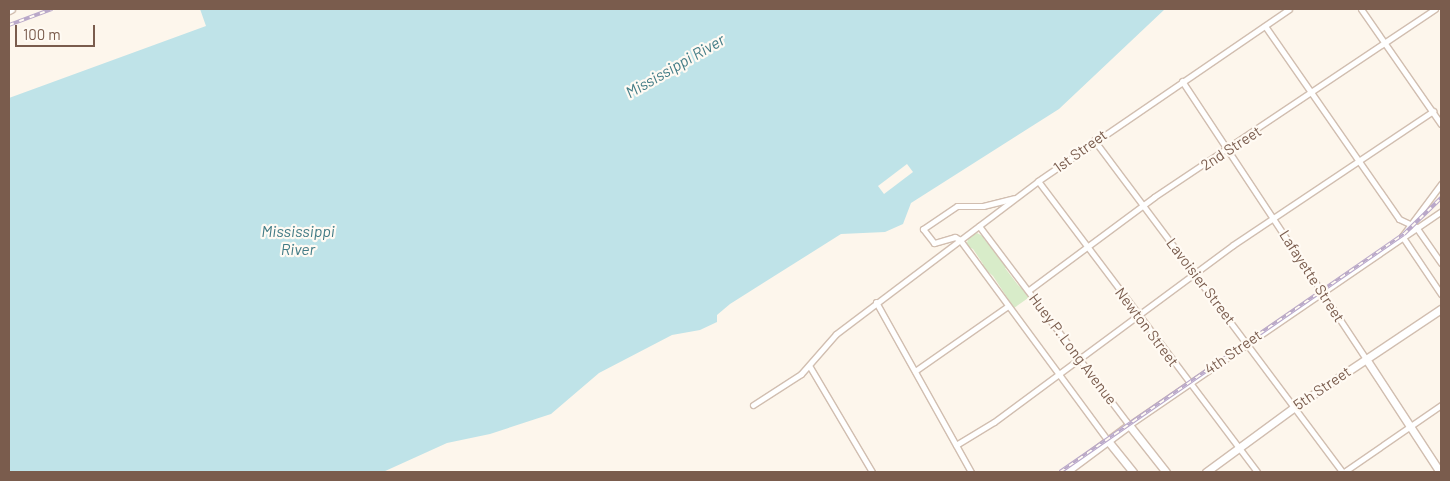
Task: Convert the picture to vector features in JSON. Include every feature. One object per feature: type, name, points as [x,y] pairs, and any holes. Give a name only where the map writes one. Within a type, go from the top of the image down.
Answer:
[{"type":"main road","name":"5th Street","points":[[1206,472],[1293,408],[1441,309]]},
{"type":"main road","name":"Lafayette Street","points":[[1366,359],[1440,472]]},
{"type":"main road","name":"4th Street","points":[[1066,472],[1129,425]]},
{"type":"main road","name":"Huey P. Long Avenue","points":[[1129,425],[1166,472]]},
{"type":"main road","name":"Huey P. Long Avenue","points":[[1108,442],[1133,472]]},
{"type":"street","name":"1st Street","points":[[752,405],[810,367],[836,334],[1038,181],[1094,140],[1290,9]]},
{"type":"street","points":[[1361,9],[1441,124]]},
{"type":"street","name":"2nd Street","points":[[1029,290],[1143,205],[1313,94],[1435,9]]},
{"type":"street","points":[[1265,26],[1399,218],[1416,228],[1441,263]]},
{"type":"street","name":"Lafayette Street","points":[[1182,81],[1366,359]]},
{"type":"street","points":[[956,445],[1060,374],[1195,273],[1433,112]]},
{"type":"street","name":"Lavoisier Street","points":[[1094,140],[1195,273],[1293,408],[1343,472]]},
{"type":"street","name":"Newton Street","points":[[1038,181],[1256,472]]},
{"type":"street","points":[[1441,184],[1402,236],[1441,294]]},
{"type":"street","points":[[960,240],[955,237],[934,243],[924,229],[957,206],[983,206],[1017,197]]},
{"type":"street","name":"4th Street","points":[[1129,425],[1246,342],[1441,211]]},
{"type":"street","name":"Huey P. Long Avenue","points":[[979,226],[1129,425]]},
{"type":"street","name":"Huey P. Long Avenue","points":[[960,240],[1108,442]]},
{"type":"street","points":[[876,302],[972,472]]},
{"type":"street","points":[[915,370],[1008,306]]},
{"type":"street","points":[[810,367],[872,472]]},
{"type":"street","points":[[1343,472],[1441,406]]},
{"type":"green space","points":[[977,233],[988,239],[984,239],[1010,269],[1005,268],[1018,285],[1031,296],[1014,308],[993,276],[979,264],[983,264],[973,249],[966,246],[969,236]]},
{"type":"water","name":"Mississippi River","points":[[200,9],[1165,9],[1059,109],[911,203],[903,224],[885,232],[841,234],[730,304],[717,315],[717,322],[700,330],[672,335],[599,373],[551,414],[490,434],[447,443],[383,472],[9,472],[9,98],[206,26]]},
{"type":"pier","points":[[907,164],[913,172],[884,194],[878,186]]},
{"type":"railway","points":[[9,25],[52,9]]},
{"type":"railway","points":[[1060,472],[1404,234],[1441,198]]}]
